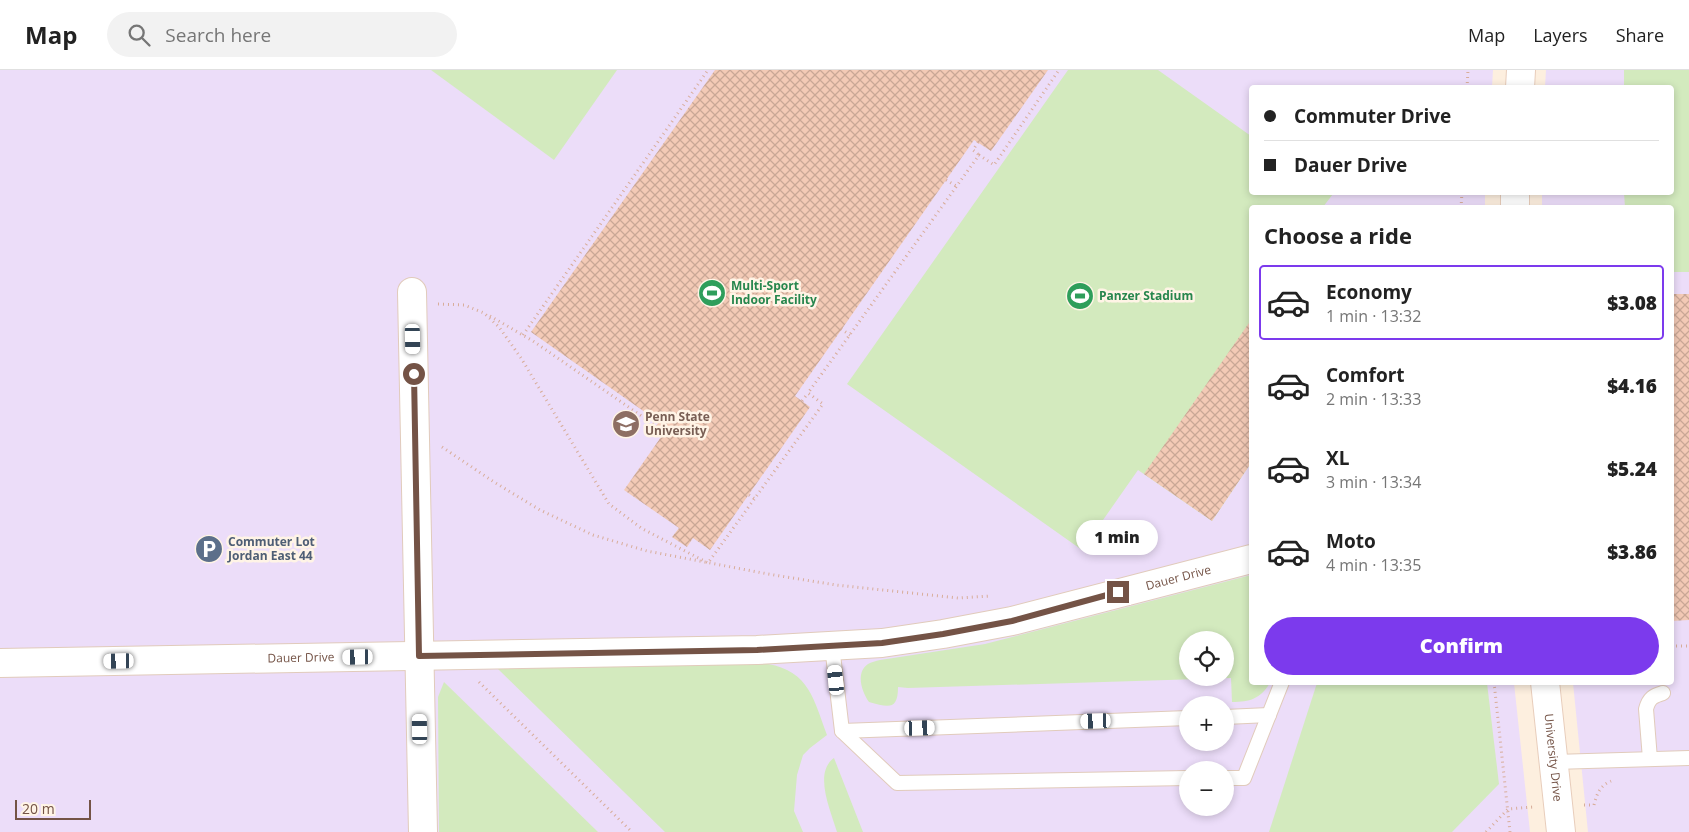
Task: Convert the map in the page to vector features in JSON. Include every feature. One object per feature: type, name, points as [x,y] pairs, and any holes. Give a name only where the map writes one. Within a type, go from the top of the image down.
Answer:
[{"type":"street","points":[[1520,85],[1522,70]]},
{"type":"street","points":[[422,832],[419,656],[424,298]]},
{"type":"street","name":"Dauer Drive","points":[[0,663],[757,650],[882,643],[1012,621],[1249,560]]},
{"type":"street","name":"University Drive","points":[[1546,685],[1561,832]]},
{"type":"lane","points":[[832,646],[842,731],[897,783],[1179,778]]},
{"type":"lane","points":[[1234,778],[1244,778],[1281,685]]},
{"type":"lane","points":[[1650,759],[1646,709],[1648,702],[1653,696],[1663,693]]},
{"type":"lane","points":[[1234,717],[1269,715]]},
{"type":"lane","points":[[842,731],[1179,718]]},
{"type":"lane","points":[[1554,762],[1689,758]]},
{"type":"path","points":[[523,335],[708,70]]},
{"type":"path","points":[[978,142],[973,150],[994,165],[1059,70]]},
{"type":"path","points":[[1467,85],[1468,70]]},
{"type":"path","points":[[802,401],[979,154]]},
{"type":"path","points":[[946,180],[956,186]]},
{"type":"path","points":[[424,298],[464,305],[484,313],[549,352],[656,426]]},
{"type":"path","points":[[484,313],[499,327],[521,358],[609,504],[641,528],[708,563]]},
{"type":"path","points":[[841,329],[850,335]]},
{"type":"path","points":[[549,352],[553,347]]},
{"type":"path","points":[[708,563],[823,404],[808,393]]},
{"type":"path","points":[[440,445],[494,482],[540,510],[593,535],[647,551],[768,574],[885,591],[958,598],[996,596]]},
{"type":"path","points":[[749,495],[755,499]]},
{"type":"path","points":[[676,547],[680,542]]},
{"type":"path","points":[[1674,646],[1689,646]]},
{"type":"path","points":[[473,676],[632,832]]},
{"type":"path","points":[[1494,685],[1510,832]]},
{"type":"shaded area","name":"Penn State University","points":[[0,70],[1493,70],[1492,85],[1249,85],[1249,195],[1485,195],[1485,205],[1249,205],[1249,685],[1514,685],[1530,832],[0,832]]},
{"type":"shaded area","points":[[1546,70],[1689,70],[1689,832],[1588,832],[1573,685],[1674,685],[1674,205],[1542,205],[1542,195],[1674,195],[1674,85],[1545,85]]},
{"type":"green space","points":[[431,70],[617,70],[554,160]]},
{"type":"green space","name":"Panzer Stadium","points":[[1068,70],[1158,70],[1249,135],[1249,195],[1332,195],[1325,205],[1249,205],[1249,466],[1212,521],[1138,470],[1082,550],[847,384]]},
{"type":"green space","points":[[1624,70],[1689,70],[1689,272],[1674,272],[1674,205],[1625,205],[1624,195],[1674,195],[1674,85],[1624,85]]},
{"type":"green space","points":[[1249,576],[1249,685],[1268,685],[1262,693],[1254,698],[1234,702],[1231,686],[1234,686],[1234,631],[1179,631],[1179,680],[898,687],[898,695],[894,704],[887,706],[869,702],[864,693],[861,683],[862,672],[871,663],[985,644]]},
{"type":"green space","points":[[768,664],[793,673],[801,680],[813,699],[827,735],[803,755],[797,775],[794,811],[803,832],[665,832],[498,669]]},
{"type":"green space","points":[[444,682],[598,832],[439,832],[438,697]]},
{"type":"green space","points":[[1316,685],[1487,685],[1499,784],[1452,832],[1269,832]]},
{"type":"green space","points":[[834,758],[863,832],[837,832],[825,793],[824,782],[828,765]]},
{"type":"building","name":"Multi-Sport Indoor Facility","points":[[715,70],[1048,70],[991,151],[974,140],[795,396],[810,407],[710,550],[693,538],[687,547],[672,537],[679,528],[624,490],[661,437],[652,431],[659,422],[531,332]]},
{"type":"building","points":[[1674,294],[1689,294],[1689,620],[1674,621]]},
{"type":"building","points":[[1249,323],[1249,466],[1212,521],[1144,474]]},
{"type":"place","name":"Multi-Sport Indoor Facility","points":[[712,293]]},
{"type":"place","name":"Panzer Stadium","points":[[1080,296]]},
{"type":"place","name":"Penn State University","points":[[626,424]]},
{"type":"place","name":"Commuter Lot Jordan East 44","points":[[209,549]]},
{"type":"route","points":[[414,374],[419,656],[757,650],[882,643],[1012,621],[1118,592]]}]
